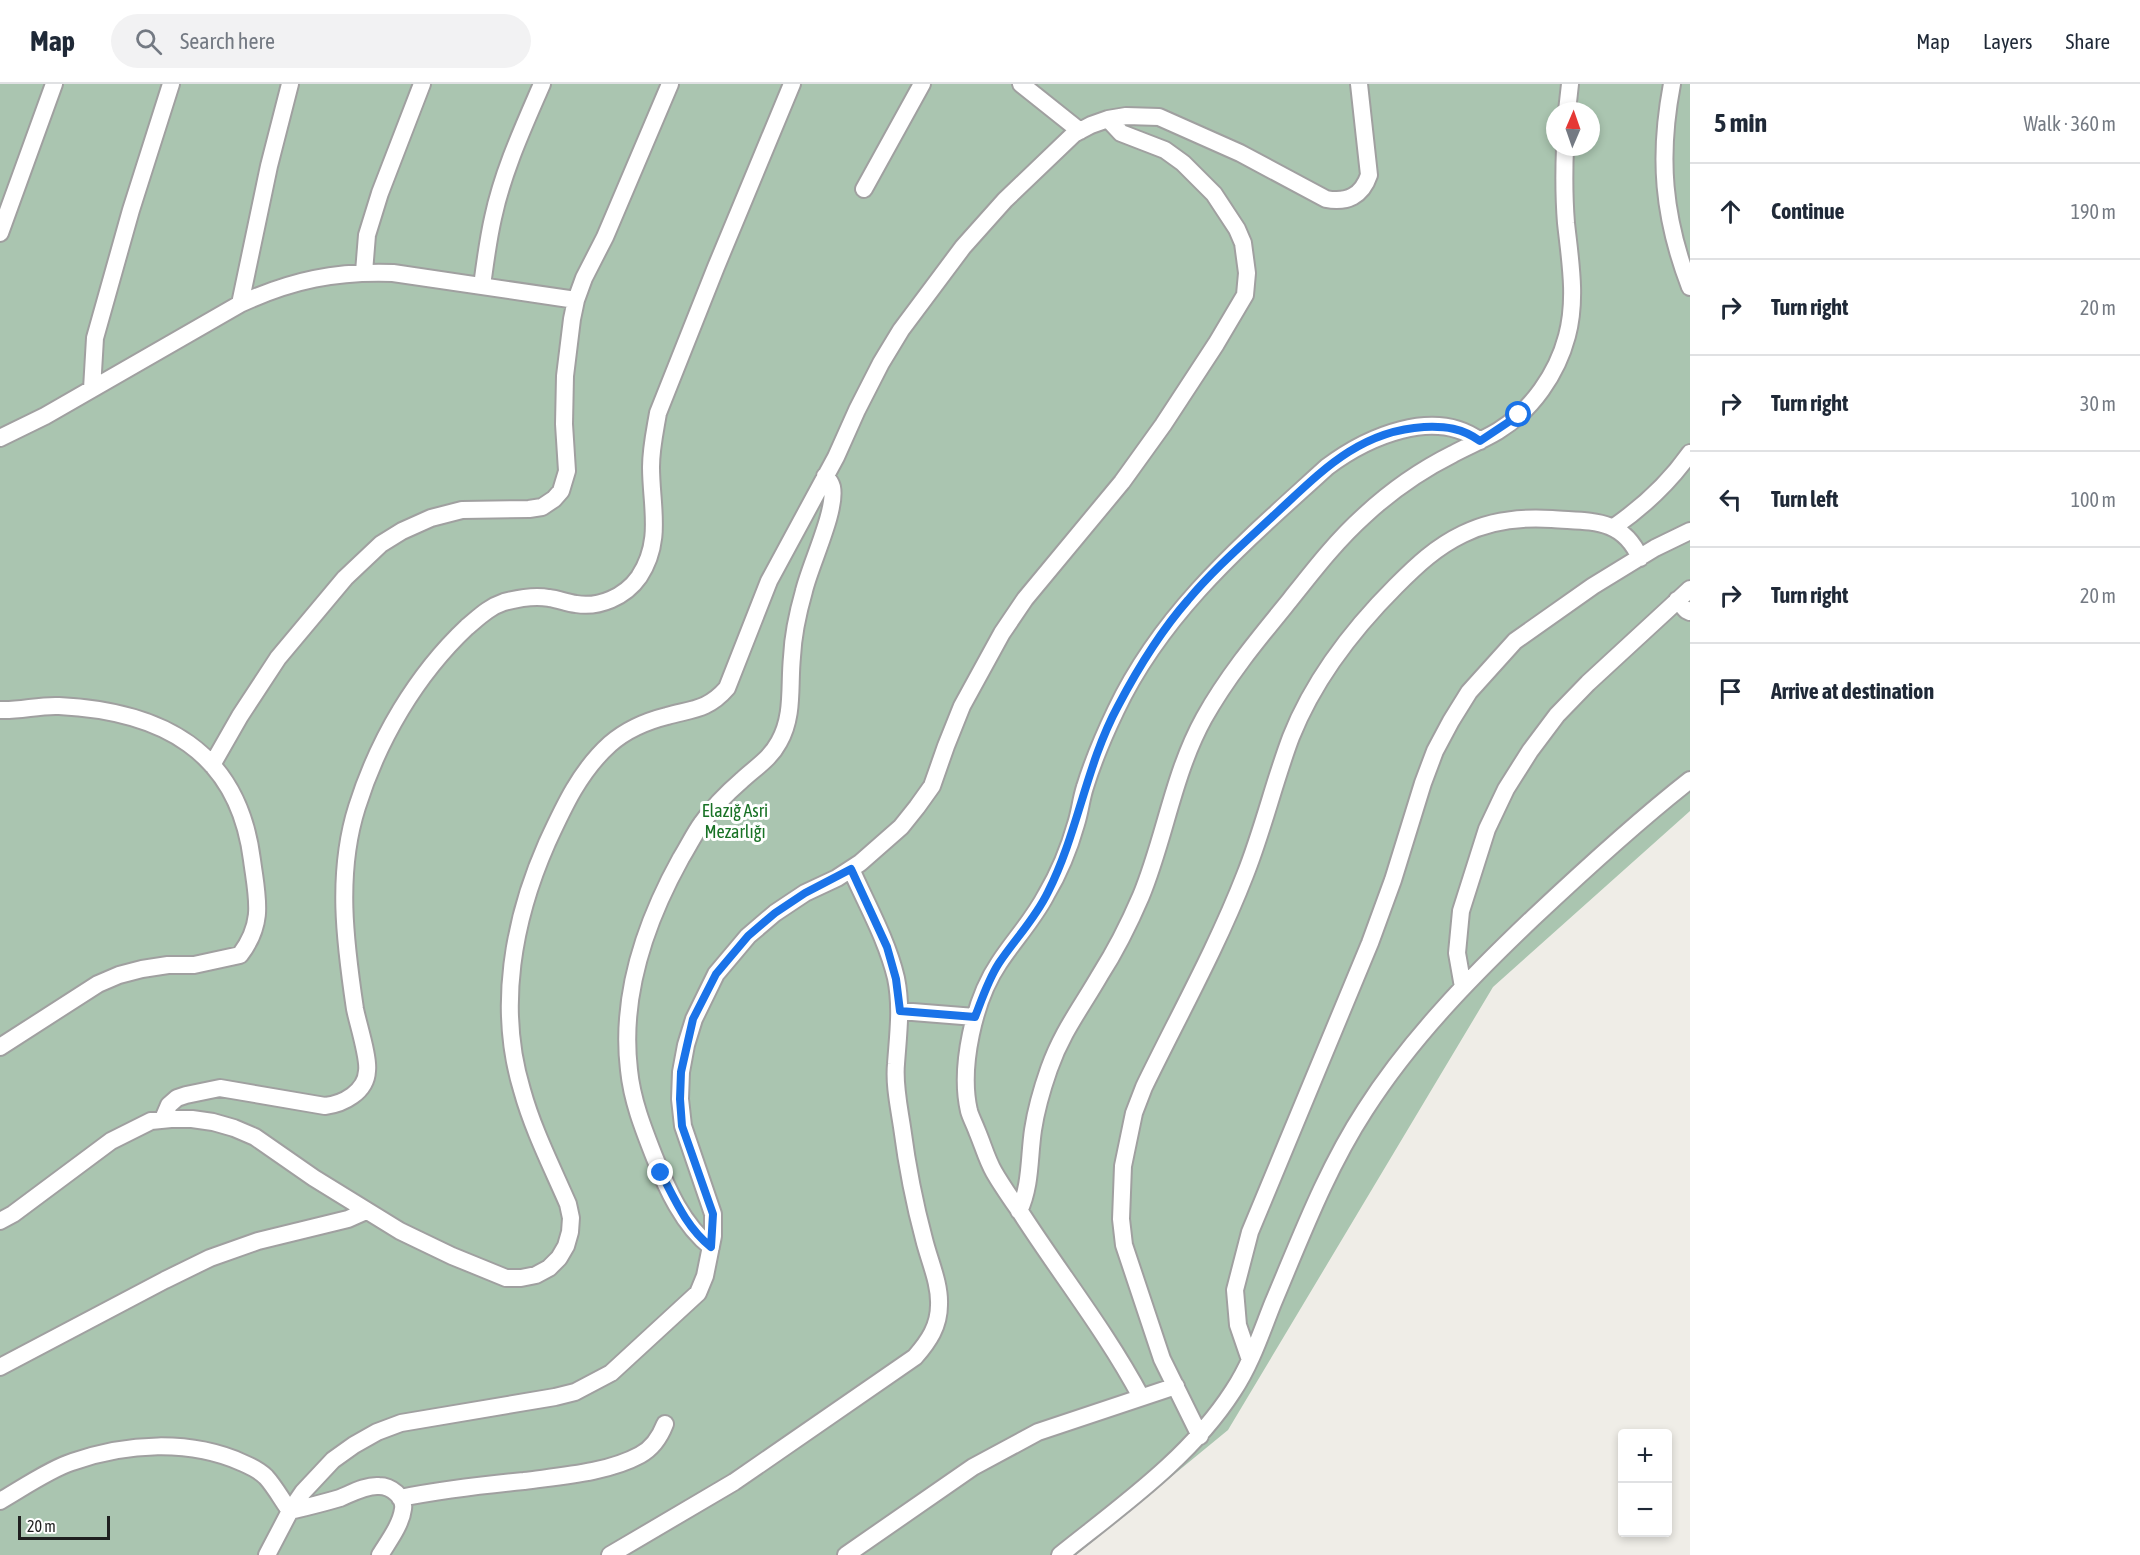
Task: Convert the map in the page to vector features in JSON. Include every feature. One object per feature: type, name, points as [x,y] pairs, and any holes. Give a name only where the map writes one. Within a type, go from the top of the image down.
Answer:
[{"type":"lane","points":[[0,233],[54,84]]},
{"type":"lane","points":[[92,389],[95,338],[131,210],[171,84]]},
{"type":"lane","points":[[240,304],[269,166],[290,84]]},
{"type":"lane","points":[[364,272],[367,235],[380,193],[422,84]]},
{"type":"lane","points":[[483,286],[493,218],[503,182],[512,154],[542,84]]},
{"type":"lane","points":[[212,765],[240,716],[278,658],[345,578],[381,544],[402,531],[431,518],[462,510],[542,507],[561,491],[567,471],[564,424],[565,376],[576,300],[670,84]]},
{"type":"lane","points":[[163,1119],[170,1105],[177,1098],[220,1088],[325,1106],[346,1100],[355,1094],[363,1083],[368,1071],[356,1010],[343,902],[344,869],[349,836],[364,784],[392,725],[412,693],[453,642],[486,611],[502,603],[535,597],[549,597],[576,604],[603,603],[628,589],[639,577],[655,530],[651,466],[658,413],[711,278],[792,84]]},
{"type":"lane","points":[[864,189],[922,84]]},
{"type":"lane","points":[[1021,84],[1080,131]]},
{"type":"lane","points":[[0,1221],[13,1214],[111,1141],[151,1121],[192,1119],[213,1122],[255,1137],[366,1211],[442,1251],[506,1278],[536,1275],[549,1268],[560,1258],[570,1232],[571,1218],[568,1204],[521,1089],[514,1057],[509,991],[518,929],[541,857],[559,816],[583,773],[613,742],[650,721],[703,707],[715,701],[727,688],[769,581],[825,476],[881,363],[924,297],[963,247],[1039,166],[1080,131],[1108,119],[1126,116],[1159,117],[1240,153],[1326,199],[1338,201],[1349,199],[1366,185],[1369,175],[1359,84]]},
{"type":"lane","points":[[1568,102],[1570,84]]},
{"type":"lane","points":[[1672,84],[1666,113],[1663,150],[1665,188],[1673,234],[1690,287]]},
{"type":"lane","points":[[267,1555],[290,1511],[317,1475],[354,1445],[377,1432],[401,1423],[575,1392],[611,1373],[698,1293],[705,1276],[711,1247],[713,1214],[682,1126],[681,1072],[693,1019],[716,974],[748,936],[775,913],[805,893],[851,869],[901,827],[932,786],[962,706],[1002,633],[1025,599],[1114,491],[1163,425],[1245,296],[1247,273],[1243,243],[1237,229],[1214,194],[1183,163],[1165,150],[1121,133],[1108,119]]},
{"type":"lane","points":[[1019,1211],[1026,1197],[1033,1128],[1050,1066],[1074,1016],[1122,937],[1142,894],[1178,777],[1203,720],[1239,664],[1334,546],[1365,514],[1400,486],[1452,454],[1480,441],[1519,415],[1550,378],[1560,357],[1572,313],[1573,290],[1566,218],[1565,156]]},
{"type":"lane","points":[[0,438],[92,389],[240,304],[272,289],[306,279],[335,274],[393,273],[576,300]]},
{"type":"lane","points":[[1142,1397],[1121,1360],[993,1170],[969,1111],[967,1078],[969,1046],[975,1017],[998,964],[1024,931],[1047,895],[1063,861],[1076,824],[1085,787],[1116,709],[1137,671],[1187,600],[1217,568],[1327,467],[1356,446],[1390,432],[1436,427],[1459,430],[1480,441]]},
{"type":"lane","points":[[1614,527],[1654,496],[1690,453]]},
{"type":"lane","points":[[711,1247],[697,1236],[678,1207],[661,1173],[635,1105],[626,1042],[627,1013],[640,949],[668,882],[701,824],[721,799],[765,762],[774,751],[784,730],[790,704],[796,622],[832,503],[832,485],[825,476]]},
{"type":"lane","points":[[1200,1436],[1162,1359],[1124,1245],[1121,1192],[1127,1139],[1144,1087],[1219,934],[1245,875],[1292,736],[1306,704],[1346,641],[1372,610],[1419,562],[1441,546],[1465,533],[1488,524],[1512,519],[1536,518],[1591,522],[1614,527],[1630,540],[1640,558]]},
{"type":"lane","points":[[1250,1360],[1238,1326],[1235,1290],[1251,1232],[1370,943],[1435,751],[1469,692],[1515,641],[1593,586],[1690,531]]},
{"type":"lane","points":[[1464,987],[1457,954],[1461,911],[1487,829],[1506,789],[1530,751],[1557,715],[1588,683],[1684,595]]},
{"type":"lane","points":[[1684,595],[1686,610],[1690,612]]},
{"type":"lane","points":[[0,710],[56,706],[117,713],[169,731],[188,742],[222,777],[236,800],[251,856],[258,915],[256,927],[240,955],[194,965],[168,965],[119,975],[88,990],[0,1047]]},
{"type":"lane","points":[[1060,1555],[1166,1468],[1200,1436],[1234,1389],[1250,1360],[1318,1195],[1346,1142],[1389,1075],[1416,1039],[1464,987],[1564,889],[1690,780]]},
{"type":"lane","points":[[610,1555],[734,1482],[915,1357],[927,1343],[935,1327],[940,1302],[912,1188],[902,1127],[896,1066],[900,1011],[896,979],[887,947],[851,869]]},
{"type":"lane","points":[[900,1011],[975,1017]]},
{"type":"lane","points":[[0,1367],[210,1258],[258,1241],[348,1219],[366,1211]]},
{"type":"lane","points":[[846,1555],[934,1492],[1005,1448],[1038,1432],[1176,1386]]},
{"type":"lane","points":[[400,1498],[583,1474],[640,1455],[651,1448],[660,1437],[665,1424]]},
{"type":"lane","points":[[0,1501],[69,1462],[129,1448],[159,1447],[214,1452],[249,1466],[265,1476],[290,1511]]},
{"type":"lane","points":[[290,1511],[320,1504],[371,1486],[387,1487],[395,1491],[403,1509],[396,1528],[380,1555]]},
{"type":"green space","name":"Elazığ Asri Mezarlığı","points":[[0,84],[1690,84],[1690,811],[1493,987],[1228,1430],[1076,1555],[0,1555]]},
{"type":"route","points":[[661,1173],[678,1207],[697,1236],[711,1247],[713,1214],[682,1126],[681,1072],[693,1019],[704,996],[716,974],[748,936],[775,913],[805,893],[851,869],[887,947],[896,979],[900,1011],[975,1017],[998,964],[1024,931],[1047,895],[1063,861],[1076,824],[1085,787],[1116,709],[1137,671],[1187,600],[1249,538],[1346,452],[1390,432],[1413,428],[1448,427],[1470,434],[1480,441],[1519,415]]}]
